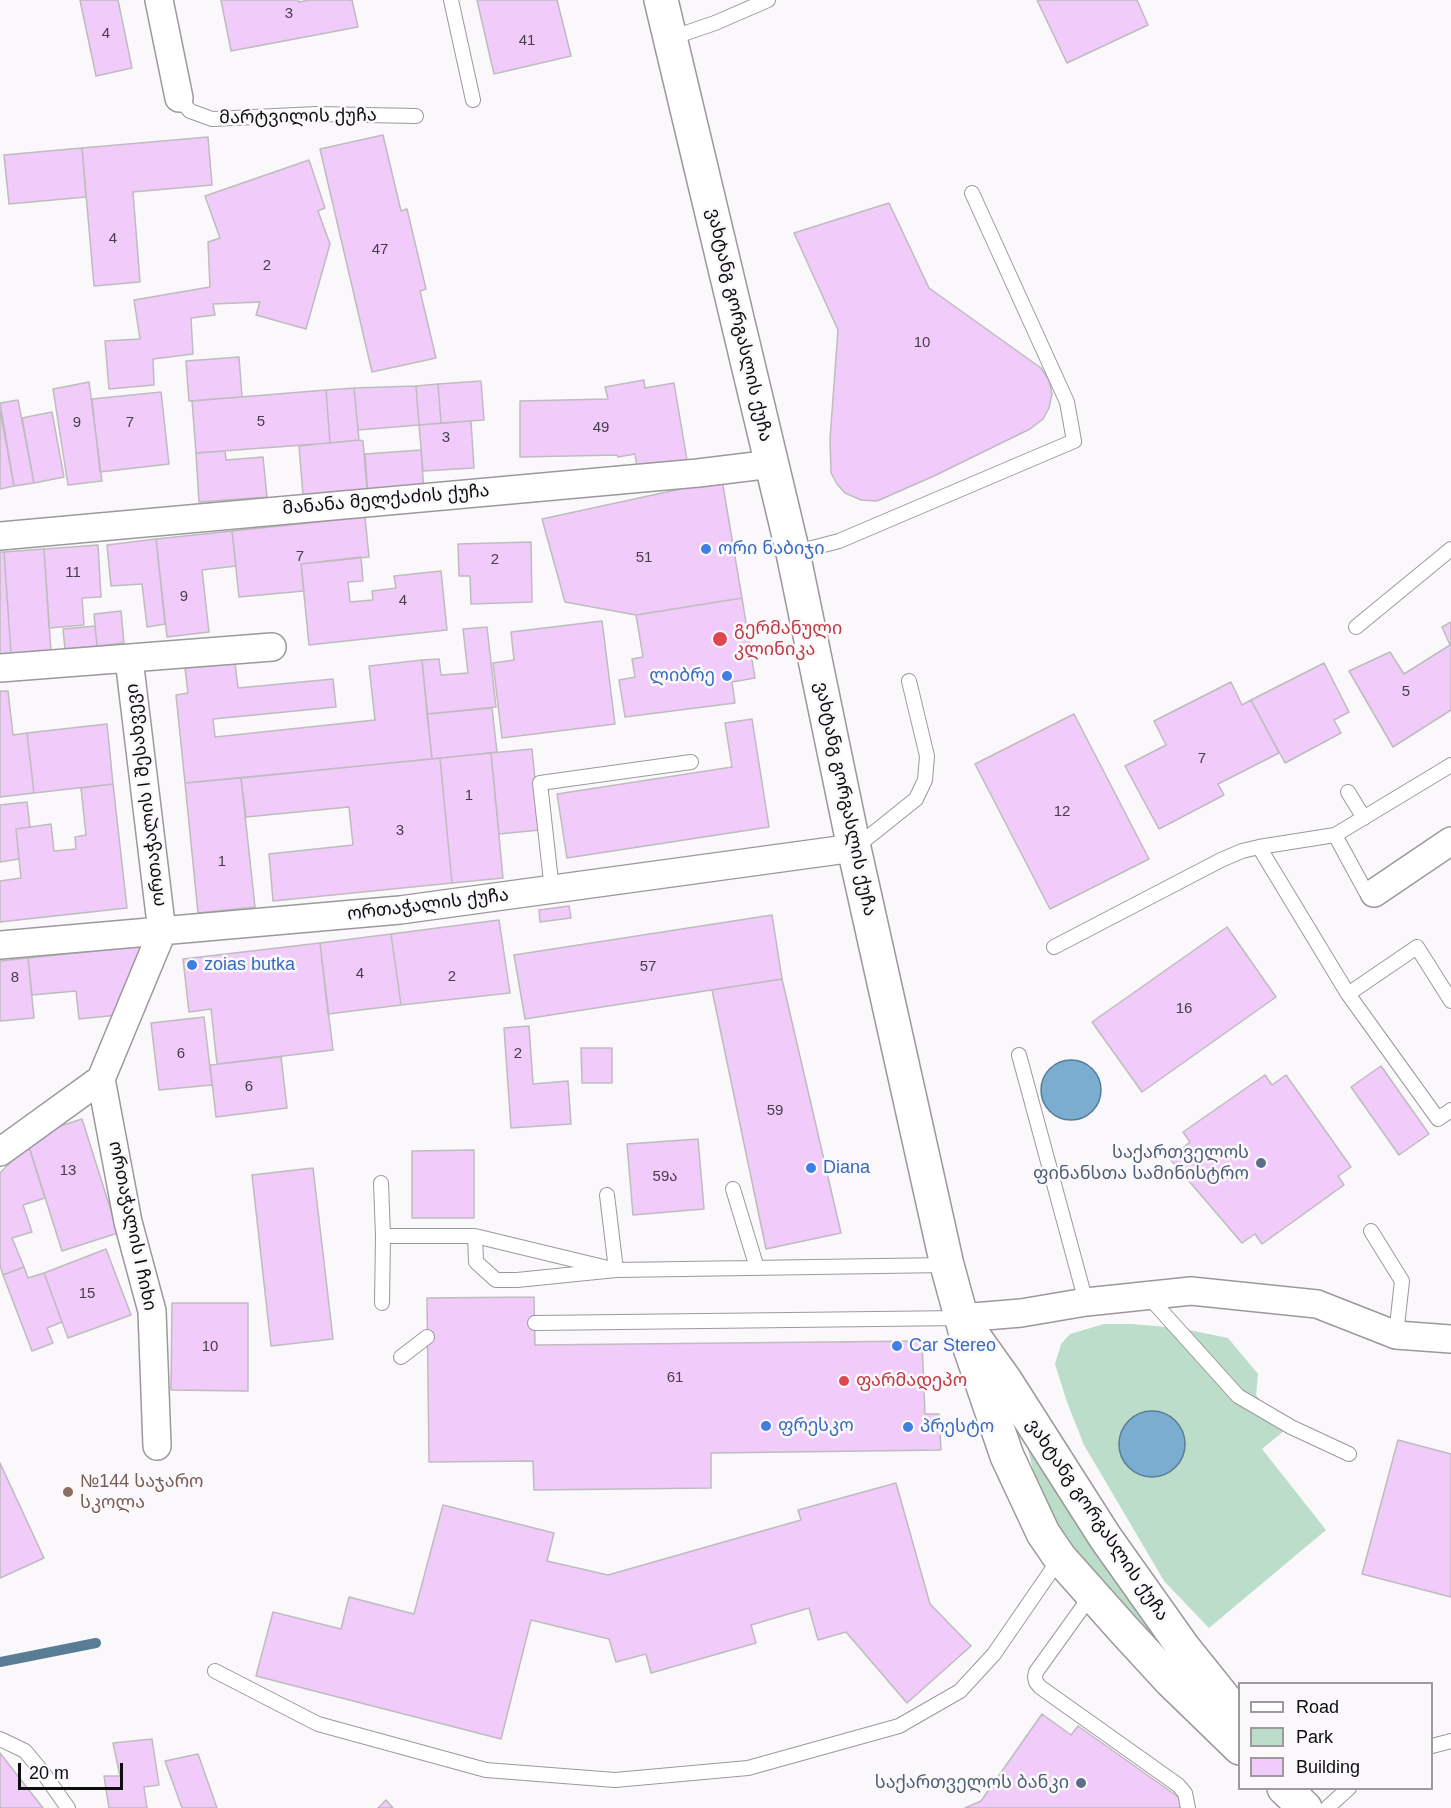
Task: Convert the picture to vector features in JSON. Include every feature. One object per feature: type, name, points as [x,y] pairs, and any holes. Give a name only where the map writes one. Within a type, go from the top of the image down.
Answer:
[{"type":"main road","name":"ვახტანგ გორგასლის ქუჩა","points":[[661,0],[793,553],[854,848],[947,1265],[961,1318],[1007,1456],[1043,1533],[1060,1558],[1171,1681],[1238,1747]]},
{"type":"main road","name":"ვახტანგ გორგასლის ქუჩა","points":[[961,1318],[1005,1380],[1105,1537],[1183,1647],[1238,1717]]},
{"type":"main road","points":[[1286,1790],[1305,1808]]},
{"type":"main road","points":[[1300,1790],[1310,1808]]},
{"type":"street","name":"მარტვილის ქუჩა","points":[[159,0],[179,98]]},
{"type":"street","name":"მანანა მელქაძის ქუჩა","points":[[0,536],[698,473],[772,464]]},
{"type":"street","name":"ორთაჭალის I შესახვევი","points":[[0,668],[272,647]]},
{"type":"street","name":"ორთაჭალის I შესახვევი","points":[[129,659],[162,932]]},
{"type":"street","points":[[1374,893],[1451,841]]},
{"type":"street","name":"ორთაჭალის ქუჩა","points":[[0,945],[400,910],[854,848]]},
{"type":"street","points":[[0,1152],[101,1079],[162,932]]},
{"type":"street","name":"ორთაჭალის I ჩიხი","points":[[101,1079],[128,1222],[152,1311],[157,1446]]},
{"type":"street","points":[[961,1318],[1021,1313],[1086,1302],[1191,1291],[1317,1304],[1396,1335],[1451,1339]]},
{"type":"lane","points":[[451,0],[473,100]]},
{"type":"lane","points":[[671,38],[715,23],[768,0]]},
{"type":"lane","name":"მარტვილის ქუჩა","points":[[179,98],[190,111],[212,118],[317,114],[416,116]]},
{"type":"lane","points":[[793,553],[839,541],[1074,441],[1067,402],[972,193]]},
{"type":"lane","points":[[1356,627],[1451,549]]},
{"type":"lane","points":[[854,848],[916,799],[925,780],[927,756],[909,681]]},
{"type":"lane","points":[[552,890],[540,783],[692,762]]},
{"type":"lane","points":[[1054,947],[1221,860],[1258,847],[1335,836],[1451,765]]},
{"type":"lane","points":[[1348,792],[1364,818]]},
{"type":"lane","points":[[1335,836],[1366,892],[1374,893]]},
{"type":"lane","points":[[1258,847],[1348,994],[1438,1119],[1451,1110]]},
{"type":"lane","points":[[1348,994],[1417,947],[1451,1001]]},
{"type":"lane","points":[[1019,1055],[1086,1302]]},
{"type":"lane","points":[[381,1183],[382,1303]]},
{"type":"lane","points":[[733,1189],[757,1268]]},
{"type":"lane","points":[[607,1194],[615,1270]]},
{"type":"lane","points":[[1371,1231],[1402,1281],[1396,1335]]},
{"type":"lane","points":[[382,1236],[475,1236],[615,1270]]},
{"type":"lane","points":[[475,1236],[476,1262],[496,1280],[615,1270],[947,1265]]},
{"type":"lane","points":[[1148,1296],[1238,1396],[1291,1427],[1349,1454]]},
{"type":"lane","points":[[535,1323],[961,1318]]},
{"type":"lane","points":[[401,1358],[427,1337]]},
{"type":"lane","points":[[215,1671],[318,1724],[486,1770],[615,1780],[748,1768],[899,1726],[960,1691],[994,1654],[1060,1558]]},
{"type":"lane","points":[[1092,1594],[1036,1672],[1036,1682],[1178,1785],[1185,1793],[1188,1808]]},
{"type":"lane","points":[[0,1739],[25,1751],[68,1808]]},
{"type":"lane","points":[[1433,1746],[1451,1741]]},
{"type":"lane","points":[[1327,1808],[1347,1790]]},
{"type":"green space","points":[[1104,1324],[1179,1328],[1228,1338],[1258,1374],[1256,1395],[1284,1431],[1262,1449],[1326,1530],[1209,1628],[1164,1581],[1084,1445],[1067,1402],[1055,1364],[1061,1344],[1070,1334]]},
{"type":"green space","points":[[1027,1444],[1187,1664],[1144,1634],[1071,1548],[1047,1511],[1036,1483]]},
{"type":"water","points":[[1071,1060],[1088,1065],[1096,1073],[1101,1090],[1096,1107],[1088,1115],[1071,1120],[1054,1115],[1046,1107],[1041,1090],[1046,1073],[1054,1065]]},
{"type":"water","points":[[1152,1411],[1165,1413],[1175,1421],[1183,1431],[1185,1444],[1183,1457],[1175,1467],[1165,1475],[1152,1477],[1139,1475],[1129,1467],[1121,1457],[1119,1444],[1121,1431],[1129,1421],[1139,1413]]},
{"type":"building","points":[[80,0],[118,0],[132,68],[96,76]]},
{"type":"building","points":[[221,0],[298,0],[299,2],[352,0],[358,27],[231,51]]},
{"type":"building","points":[[477,0],[557,0],[571,56],[494,74]]},
{"type":"building","points":[[1037,0],[1137,0],[1148,25],[1067,63]]},
{"type":"building","points":[[383,135],[401,211],[407,209],[426,289],[420,291],[436,358],[372,372],[320,149]]},
{"type":"building","points":[[208,137],[212,185],[133,192],[140,282],[94,286],[82,148]]},
{"type":"building","points":[[82,148],[86,197],[9,204],[4,155]]},
{"type":"building","points":[[309,160],[325,208],[318,211],[330,244],[306,329],[256,315],[260,302],[213,304],[215,315],[191,318],[193,354],[153,359],[154,385],[109,389],[105,341],[140,339],[134,300],[210,287],[208,242],[220,238],[205,196]]},
{"type":"building","points":[[889,203],[929,288],[1041,368],[1049,380],[1052,394],[1049,408],[1043,419],[1030,429],[877,501],[861,500],[845,493],[831,473],[830,439],[838,330],[794,233]]},
{"type":"building","points":[[239,357],[242,397],[189,401],[186,361]]},
{"type":"building","points":[[644,380],[645,388],[674,383],[687,460],[637,468],[635,454],[618,457],[617,455],[520,457],[520,401],[608,399],[605,387]]},
{"type":"building","points":[[481,381],[484,420],[441,423],[438,384]]},
{"type":"building","points":[[89,382],[102,481],[68,485],[53,389]]},
{"type":"building","points":[[438,384],[441,423],[419,425],[416,386]]},
{"type":"building","points":[[416,386],[419,425],[358,430],[354,388]]},
{"type":"building","points":[[354,388],[359,440],[330,443],[326,390]]},
{"type":"building","points":[[326,390],[330,443],[196,453],[192,401]]},
{"type":"building","points":[[161,392],[169,464],[100,472],[92,399]]},
{"type":"building","points":[[18,400],[34,483],[14,486],[0,403]]},
{"type":"building","points":[[0,410],[14,486],[0,489]]},
{"type":"building","points":[[52,412],[64,477],[34,483],[22,418]]},
{"type":"building","points":[[471,421],[474,468],[423,471],[419,425]]},
{"type":"building","points":[[363,441],[367,490],[303,495],[299,446]]},
{"type":"building","points":[[421,450],[424,493],[368,497],[365,454]]},
{"type":"building","points":[[225,451],[226,460],[263,457],[267,497],[199,502],[196,453]]},
{"type":"building","points":[[722,480],[742,598],[636,615],[565,602],[542,519]]},
{"type":"building","points":[[365,517],[369,557],[301,564],[304,591],[239,597],[232,531]]},
{"type":"building","points":[[232,531],[236,566],[202,570],[209,632],[167,637],[156,539]]},
{"type":"building","points":[[156,539],[165,624],[147,627],[142,584],[111,586],[107,545]]},
{"type":"building","points":[[531,542],[532,602],[471,604],[470,576],[459,576],[458,544]]},
{"type":"building","points":[[98,545],[101,597],[82,598],[84,625],[49,628],[44,549]]},
{"type":"building","points":[[44,549],[51,651],[11,654],[4,552]]},
{"type":"building","points":[[0,552],[4,552],[11,654],[0,655]]},
{"type":"building","points":[[361,557],[363,581],[348,582],[350,602],[373,600],[372,591],[396,588],[394,576],[441,571],[447,630],[309,645],[301,564]]},
{"type":"building","points":[[742,598],[755,678],[732,682],[735,703],[625,717],[619,680],[635,677],[632,659],[643,657],[636,615]]},
{"type":"building","points":[[121,611],[124,643],[97,646],[94,614]]},
{"type":"building","points":[[602,621],[615,724],[502,738],[493,663],[514,660],[511,632]]},
{"type":"building","points":[[1451,622],[1451,710],[1393,747],[1349,671],[1390,652],[1404,674],[1450,645],[1442,627]]},
{"type":"building","points":[[95,626],[97,646],[65,649],[63,629]]},
{"type":"building","points":[[487,627],[496,707],[427,714],[422,660],[439,659],[441,675],[468,673],[463,629]]},
{"type":"building","points":[[422,660],[432,759],[185,783],[176,695],[188,693],[185,668],[235,663],[238,688],[333,679],[336,707],[213,719],[215,737],[375,720],[369,666]]},
{"type":"building","points":[[1324,663],[1349,712],[1334,720],[1341,733],[1285,763],[1251,700]]},
{"type":"building","points":[[1231,682],[1242,705],[1251,700],[1279,753],[1218,784],[1224,795],[1159,829],[1125,766],[1166,745],[1154,721]]},
{"type":"building","points":[[0,691],[8,691],[13,735],[27,733],[34,793],[0,797]]},
{"type":"building","points":[[492,708],[497,752],[432,759],[427,714]]},
{"type":"building","points":[[1074,714],[1149,859],[1050,909],[975,764]]},
{"type":"building","points":[[752,719],[769,827],[567,858],[557,794],[732,767],[725,723]]},
{"type":"building","points":[[107,724],[113,784],[34,793],[27,733]]},
{"type":"building","points":[[532,749],[540,830],[499,834],[491,753]]},
{"type":"building","points":[[491,753],[503,878],[452,883],[440,758]]},
{"type":"building","points":[[440,758],[452,883],[273,901],[269,854],[353,845],[349,807],[246,817],[241,778]]},
{"type":"building","points":[[241,778],[255,907],[198,913],[185,783]]},
{"type":"building","points":[[113,784],[127,908],[0,922],[0,881],[21,878],[16,829],[51,824],[54,851],[76,849],[75,837],[86,835],[81,788]]},
{"type":"building","points":[[27,802],[30,827],[16,829],[19,859],[0,862],[0,805]]},
{"type":"building","points":[[569,906],[571,918],[540,922],[539,910]]},
{"type":"building","points":[[772,915],[782,979],[525,1019],[514,955]]},
{"type":"building","points":[[499,920],[510,993],[401,1005],[391,934]]},
{"type":"building","points":[[1227,927],[1276,997],[1142,1092],[1092,1022]]},
{"type":"building","points":[[391,934],[401,1005],[328,1014],[320,943]]},
{"type":"building","points":[[320,943],[333,1050],[217,1064],[211,1009],[189,1012],[183,959]]},
{"type":"building","points":[[153,945],[128,1014],[79,1019],[76,991],[32,995],[28,958]]},
{"type":"building","points":[[28,958],[34,1018],[0,1021],[0,961]]},
{"type":"building","points":[[782,979],[841,1233],[766,1249],[712,990]]},
{"type":"building","points":[[204,1017],[212,1085],[159,1090],[151,1023]]},
{"type":"building","points":[[529,1026],[533,1084],[568,1081],[571,1124],[511,1128],[504,1028]]},
{"type":"building","points":[[581,1048],[612,1048],[612,1083],[582,1083]]},
{"type":"building","points":[[281,1057],[287,1108],[216,1117],[210,1065]]},
{"type":"building","points":[[1381,1066],[1429,1134],[1399,1155],[1351,1087]]},
{"type":"building","name":"საქართველოს ფინანსთა სამინისტრო","points":[[1265,1075],[1272,1085],[1286,1075],[1351,1167],[1338,1176],[1344,1185],[1262,1244],[1255,1234],[1242,1243],[1170,1159],[1190,1142],[1183,1132]]},
{"type":"building","points":[[82,1119],[118,1233],[62,1251],[26,1137]]},
{"type":"building","points":[[698,1139],[704,1209],[633,1215],[627,1144]]},
{"type":"building","points":[[28,1144],[45,1198],[23,1205],[32,1232],[12,1238],[24,1267],[3,1275],[0,1266],[0,1173]]},
{"type":"building","points":[[474,1150],[474,1218],[412,1218],[412,1151]]},
{"type":"building","points":[[313,1168],[333,1339],[271,1346],[252,1175]]},
{"type":"building","points":[[106,1249],[131,1315],[68,1338],[44,1273]]},
{"type":"building","points":[[24,1267],[28,1278],[44,1273],[62,1322],[47,1328],[53,1343],[32,1351],[3,1275]]},
{"type":"building","points":[[534,1297],[535,1345],[922,1341],[925,1414],[939,1414],[941,1450],[711,1453],[711,1488],[534,1490],[533,1461],[429,1462],[427,1298]]},
{"type":"building","points":[[172,1303],[248,1303],[248,1391],[171,1390]]},
{"type":"building","points":[[1398,1440],[1451,1454],[1451,1597],[1362,1574]]},
{"type":"building","points":[[0,1463],[44,1558],[0,1578]]},
{"type":"building","points":[[896,1483],[930,1604],[971,1646],[907,1703],[846,1632],[818,1640],[809,1608],[751,1625],[756,1643],[651,1673],[646,1654],[616,1662],[609,1639],[531,1620],[501,1739],[256,1676],[273,1612],[341,1629],[349,1597],[414,1614],[443,1505],[554,1533],[547,1561],[608,1575],[801,1520],[798,1510]]},
{"type":"building","points":[[1042,1714],[1071,1735],[1078,1726],[1184,1801],[1179,1808],[965,1808],[981,1801]]},
{"type":"building","points":[[152,1739],[159,1785],[144,1787],[147,1808],[109,1808],[104,1776],[120,1776],[113,1743]]},
{"type":"building","points":[[0,1753],[43,1808],[0,1808]]},
{"type":"building","points":[[198,1754],[217,1808],[182,1808],[165,1761]]},
{"type":"building","points":[[386,1800],[393,1808],[378,1808]]},
{"type":"waterway","points":[[0,1662],[96,1643]]},
{"type":"place","name":"ორი ნაბიჯი","points":[[706,549]]},
{"type":"place","name":"გერმანული კლინიკა","points":[[720,639]]},
{"type":"place","name":"ლიბრე","points":[[727,676]]},
{"type":"place","name":"zoias butka","points":[[192,965]]},
{"type":"place","name":"საქართველოს ფინანსთა სამინისტრო","points":[[1261,1163]]},
{"type":"place","name":"Diana","points":[[811,1168]]},
{"type":"place","name":"Car Stereo","points":[[897,1346]]},
{"type":"place","name":"ფარმადეპო","points":[[844,1381]]},
{"type":"place","name":"ფრესკო","points":[[766,1426]]},
{"type":"place","name":"პრესტო","points":[[908,1427]]},
{"type":"place","name":"№144 საჯარო სკოლა","points":[[68,1492]]},
{"type":"place","name":"საქართველოს ბანკი","points":[[1081,1783]]}]
